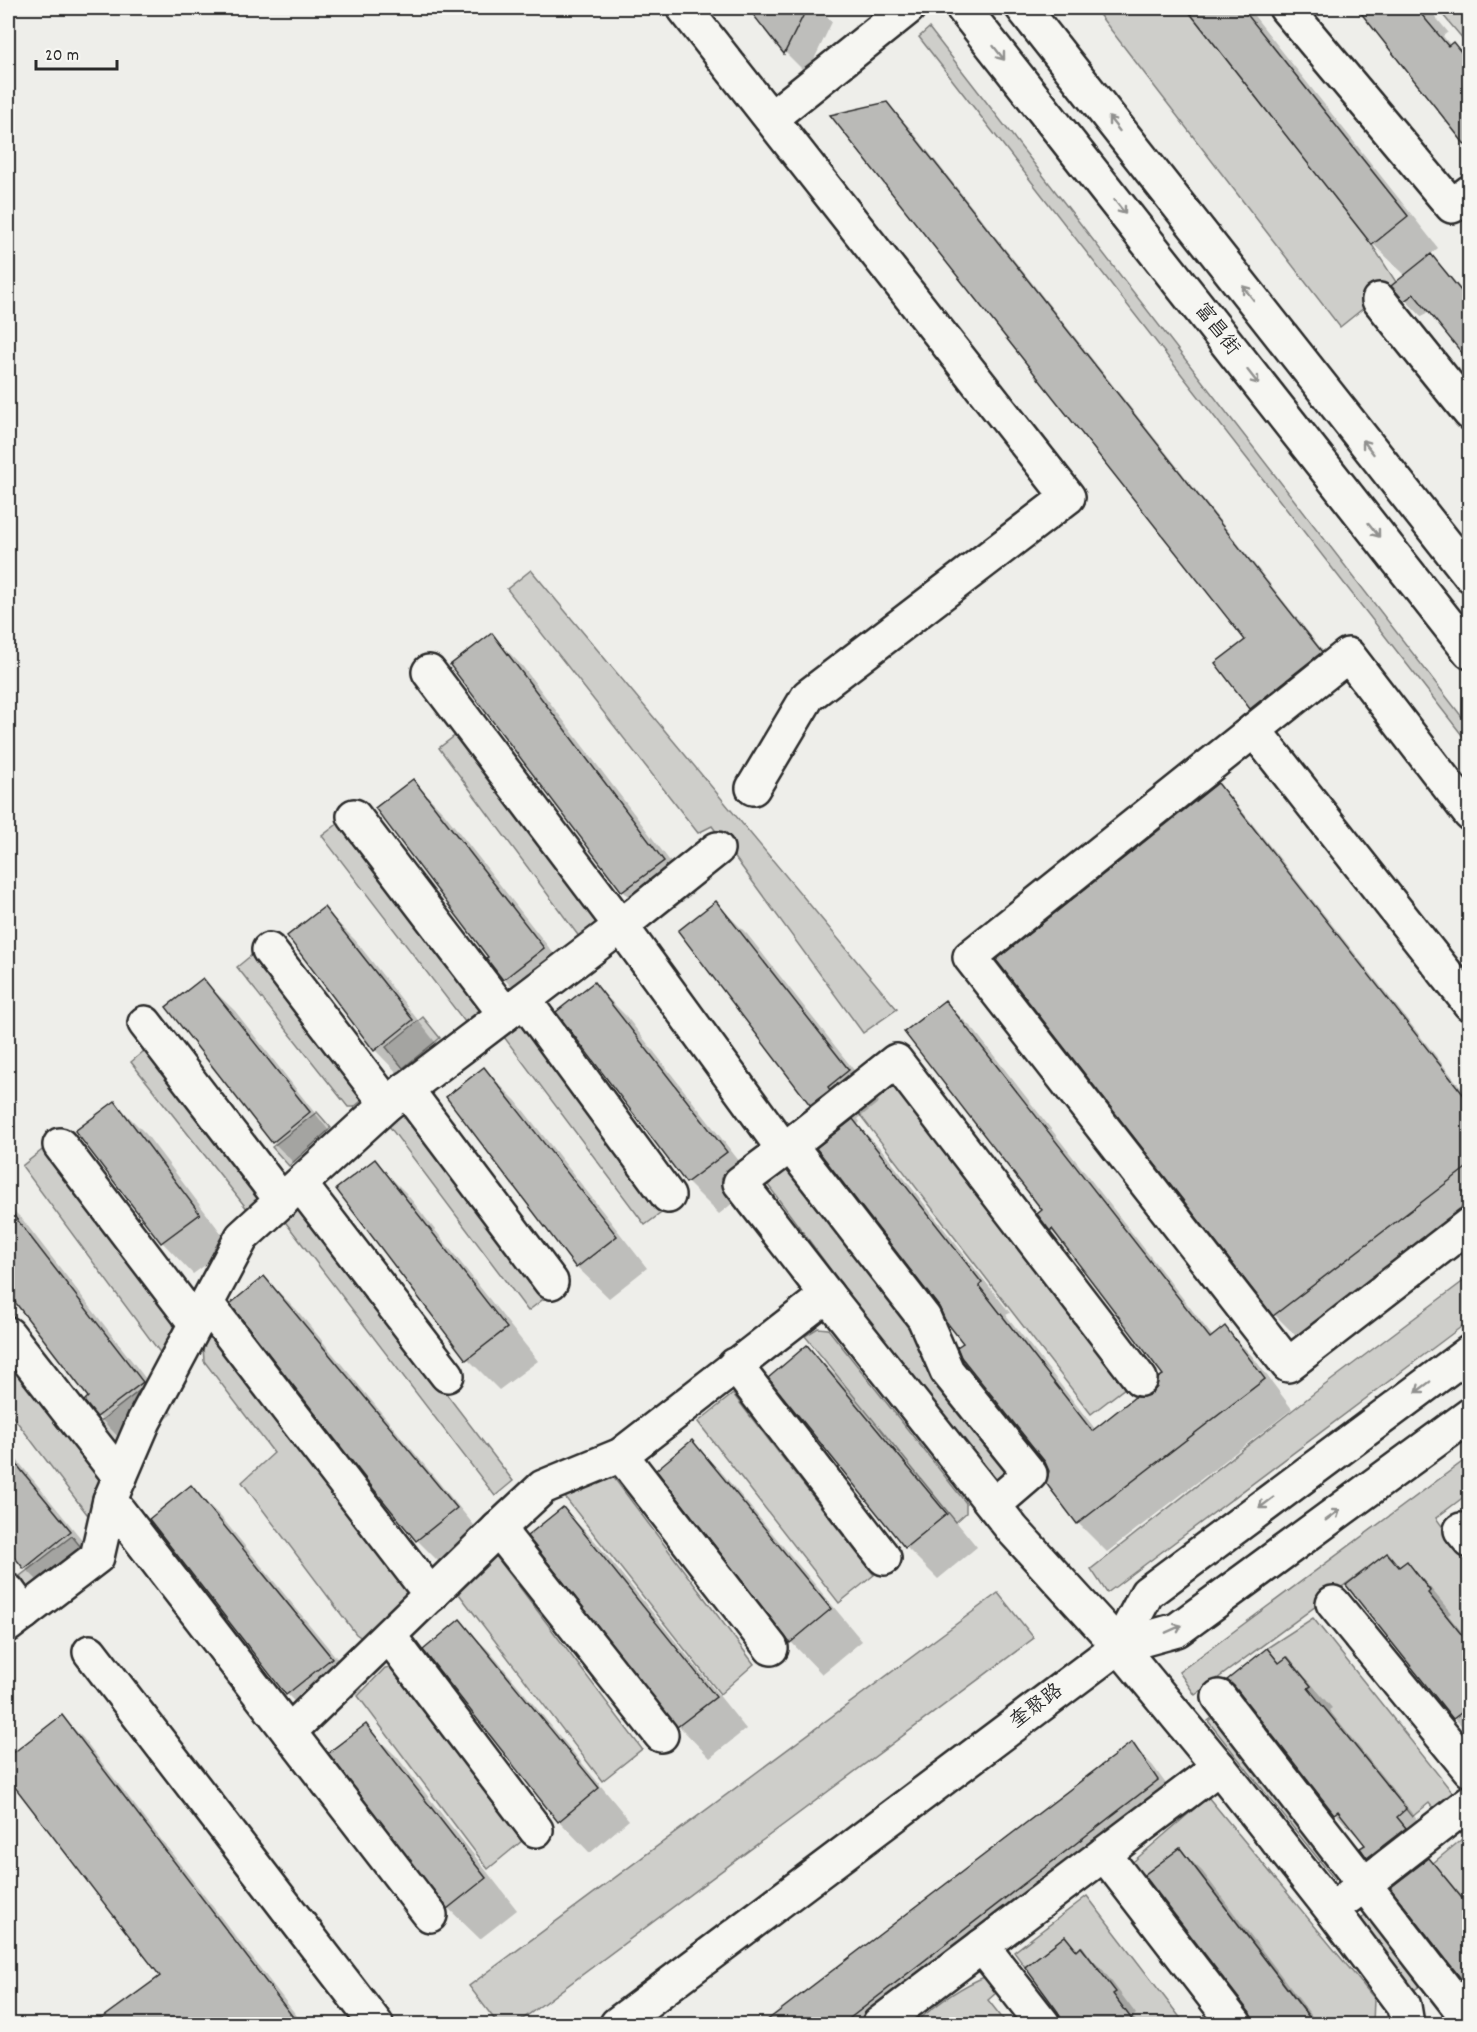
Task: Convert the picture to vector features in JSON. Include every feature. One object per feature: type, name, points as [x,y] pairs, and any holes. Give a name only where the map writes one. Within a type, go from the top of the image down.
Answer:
[{"type":"main road","points":[[684,8],[1068,497],[808,696],[753,788]]},
{"type":"main road","points":[[771,118],[908,8]]},
{"type":"main road","name":"富昌街","points":[[963,8],[1470,652]]},
{"type":"main road","points":[[1023,8],[1466,565]]},
{"type":"main road","points":[[1292,10],[1452,206],[1470,192]]},
{"type":"main road","points":[[1380,300],[1470,413]]},
{"type":"main road","points":[[1470,814],[1348,655],[970,957],[1288,1365],[1470,1224]]},
{"type":"main road","points":[[429,672],[787,1147],[924,1318],[947,1371],[1030,1474],[994,1505]]},
{"type":"main road","points":[[1254,730],[1470,1004]]},
{"type":"main road","points":[[354,816],[668,1196]]},
{"type":"main road","points":[[13,1610],[97,1557],[115,1489],[144,1421],[242,1237],[397,1096],[621,926],[717,849]]},
{"type":"main road","points":[[269,950],[397,1096],[550,1282]]},
{"type":"main road","points":[[145,1023],[447,1375]]},
{"type":"main road","points":[[1140,1379],[896,1061],[740,1183],[1013,1530],[1119,1646],[1219,1767],[1332,1910],[1404,2006],[1407,2025]]},
{"type":"main road","points":[[60,1144],[431,1595]]},
{"type":"main road","points":[[289,1732],[543,1487],[621,1455],[827,1295]]},
{"type":"main road","points":[[8,1334],[115,1489],[289,1732],[430,1915]]},
{"type":"main road","points":[[1119,1646],[1147,1593],[1470,1352]]},
{"type":"main road","points":[[735,1365],[884,1558]]},
{"type":"main road","name":"奎聚路","points":[[617,2025],[1119,1646],[1177,1630],[1470,1415]]},
{"type":"main road","points":[[621,1455],[771,1648]]},
{"type":"main road","points":[[498,1529],[661,1735]]},
{"type":"main road","points":[[1333,1603],[1470,1770]]},
{"type":"main road","points":[[389,1636],[536,1830]]},
{"type":"main road","points":[[90,1652],[376,2025]]},
{"type":"main road","points":[[1219,1697],[1470,2021]]},
{"type":"main road","points":[[879,2025],[1219,1767]]},
{"type":"main road","points":[[1332,1910],[1470,1802]]},
{"type":"main road","points":[[1104,1854],[1235,2025]]},
{"type":"main road","points":[[981,1947],[1043,2025]]},
{"type":"shaded area","points":[[1094,8],[1186,8],[1372,245],[1396,282],[1340,327]]},
{"type":"shaded area","points":[[1437,8],[1469,8],[1469,46]]},
{"type":"shaded area","points":[[929,28],[1469,726],[1469,744],[919,37]]},
{"type":"shaded area","points":[[531,570],[897,1009],[863,1033],[712,826],[698,833],[507,589]]},
{"type":"shaded area","points":[[461,731],[604,925],[583,942],[439,748]]},
{"type":"shaded area","points":[[344,819],[485,1005],[465,1022],[322,836]]},
{"type":"shaded area","points":[[259,949],[371,1093],[354,1107],[348,1107],[237,967]]},
{"type":"shaded area","points":[[423,1017],[440,1038],[403,1068],[386,1047]]},
{"type":"shaded area","points":[[526,1019],[668,1208],[645,1225],[504,1037]]},
{"type":"shaded area","points":[[152,1044],[266,1192],[248,1210],[131,1062]]},
{"type":"shaded area","points":[[896,1081],[1130,1384],[1091,1414],[857,1111]]},
{"type":"shaded area","points":[[409,1105],[551,1293],[528,1311],[386,1122]]},
{"type":"shaded area","points":[[317,1112],[331,1128],[289,1166],[272,1147]]},
{"type":"shaded area","points":[[46,1147],[175,1316],[167,1362],[22,1166]]},
{"type":"shaded area","points":[[790,1161],[914,1325],[1011,1471],[992,1488],[768,1185],[773,1174]]},
{"type":"shaded area","points":[[301,1204],[513,1481],[495,1496],[283,1219]]},
{"type":"shaded area","points":[[1469,1277],[1469,1321],[1107,1593],[1091,1569],[1313,1394]]},
{"type":"shaded area","points":[[212,1320],[416,1586],[362,1638],[356,1634],[242,1482],[274,1453],[204,1361],[202,1332]]},
{"type":"shaded area","points":[[818,1328],[828,1329],[966,1503],[966,1513],[956,1522],[805,1336]]},
{"type":"shaded area","points":[[8,1348],[110,1481],[96,1514],[87,1514],[8,1410]]},
{"type":"shaded area","points":[[148,1384],[119,1462],[93,1427]]},
{"type":"shaded area","points":[[733,1394],[874,1575],[839,1603],[698,1422]]},
{"type":"shaded area","points":[[1469,1457],[1469,1493],[1436,1518],[1469,1563],[1469,1645],[1423,1596],[1430,1590],[1407,1562],[1399,1567],[1388,1553],[1195,1695],[1179,1672]]},
{"type":"shaded area","points":[[608,1470],[754,1664],[720,1694],[564,1496]]},
{"type":"shaded area","points":[[72,1536],[80,1546],[72,1559],[34,1589],[27,1587],[20,1576]]},
{"type":"shaded area","points":[[496,1556],[642,1749],[602,1781],[456,1590],[488,1559]]},
{"type":"shaded area","points":[[998,1593],[1034,1638],[516,2024],[498,2024],[469,1986]]},
{"type":"shaded area","points":[[1313,1618],[1460,1802],[1442,1820],[1429,1803],[1412,1817],[1327,1711],[1304,1692],[1311,1686],[1288,1657],[1279,1663],[1267,1648]]},
{"type":"shaded area","points":[[390,1667],[522,1841],[488,1869],[358,1696],[385,1668]]},
{"type":"shaded area","points":[[1219,1713],[1345,1872],[1335,1880],[1208,1721]]},
{"type":"shaded area","points":[[1208,1797],[1374,1998],[1373,2024],[1315,2024],[1180,1848],[1137,1881],[1127,1867]]},
{"type":"shaded area","points":[[1467,1835],[1470,1838],[1469,1908],[1433,1863]]},
{"type":"shaded area","points":[[1087,1896],[1185,2024],[1136,2024],[1106,2000],[1115,1992],[1082,1947],[1077,1951],[1065,1936],[1025,1967],[1014,1952]]},
{"type":"shaded area","points":[[1369,1911],[1426,1982],[1411,1992],[1360,1924]]},
{"type":"shaded area","points":[[987,1976],[1004,1986],[988,2000],[1007,2024],[913,2024],[957,1991]]},
{"type":"building","points":[[748,8],[807,8],[784,54]]},
{"type":"building","points":[[1186,8],[1242,8],[1408,216],[1372,245]]},
{"type":"building","points":[[1357,8],[1416,8],[1448,46],[1453,42],[1470,63],[1470,151]]},
{"type":"building","points":[[887,102],[1322,652],[1250,709],[1215,663],[1245,640],[830,115]]},
{"type":"building","points":[[1431,254],[1470,302],[1470,363],[1414,294],[1404,301],[1391,286]]},
{"type":"building","points":[[492,633],[664,861],[622,892],[450,665]]},
{"type":"building","points":[[413,779],[544,948],[503,980],[375,808]]},
{"type":"building","points":[[1218,783],[1470,1103],[1470,1165],[1273,1316],[996,960]]},
{"type":"building","points":[[716,901],[849,1070],[828,1087],[830,1090],[810,1105],[678,931]]},
{"type":"building","points":[[324,907],[413,1020],[374,1051],[287,936]]},
{"type":"building","points":[[203,978],[310,1112],[272,1143],[166,1007]]},
{"type":"building","points":[[594,982],[727,1152],[686,1183],[556,1012]]},
{"type":"building","points":[[945,1000],[1210,1338],[1225,1326],[1265,1379],[1077,1524],[1046,1483],[1049,1471],[1045,1462],[961,1357],[957,1347],[963,1343],[945,1320],[939,1307],[816,1148],[853,1119],[982,1283],[979,1286],[1092,1431],[1135,1397],[1143,1397],[1152,1393],[1157,1387],[1158,1378],[1163,1375],[1052,1229],[1050,1231],[1037,1214],[1042,1210],[904,1032]]},
{"type":"building","points":[[484,1067],[617,1236],[576,1268],[446,1097]]},
{"type":"building","points":[[115,1101],[200,1214],[161,1243],[75,1131]]},
{"type":"building","points":[[375,1159],[507,1328],[466,1360],[336,1189]]},
{"type":"building","points":[[8,1208],[143,1382],[97,1417],[84,1401],[88,1397],[8,1293]]},
{"type":"building","points":[[264,1276],[457,1508],[416,1541],[230,1304]]},
{"type":"building","points":[[807,1345],[947,1514],[905,1548],[768,1378]]},
{"type":"building","points":[[692,1440],[831,1609],[790,1643],[656,1470]]},
{"type":"building","points":[[8,1454],[71,1531],[24,1569],[8,1549]]},
{"type":"building","points":[[191,1485],[332,1658],[286,1695],[149,1519]]},
{"type":"building","points":[[563,1507],[716,1697],[677,1727],[527,1536]]},
{"type":"building","points":[[1387,1553],[1399,1567],[1407,1561],[1430,1591],[1428,1593],[1470,1645],[1470,1706],[1453,1719],[1346,1585]]},
{"type":"building","points":[[460,1619],[599,1788],[558,1822],[423,1650]]},
{"type":"building","points":[[1267,1648],[1279,1663],[1287,1657],[1311,1686],[1308,1688],[1406,1809],[1397,1817],[1406,1828],[1367,1858],[1360,1848],[1365,1845],[1338,1811],[1334,1814],[1227,1680]]},
{"type":"building","points":[[62,1715],[299,2025],[93,2025],[160,1976],[8,1778],[8,1757]]},
{"type":"building","points":[[366,1724],[486,1878],[447,1909],[328,1753]]},
{"type":"building","points":[[1132,1742],[1158,1780],[841,2025],[761,2025]]},
{"type":"building","points":[[1180,1848],[1315,2025],[1253,2025],[1250,2013],[1144,1875]]},
{"type":"building","points":[[1429,1858],[1470,1908],[1470,1990],[1390,1888]]},
{"type":"building","points":[[1065,1936],[1077,1951],[1081,1947],[1116,1992],[1113,1994],[1136,2025],[1064,2025],[1058,2012],[1025,1967]]}]
